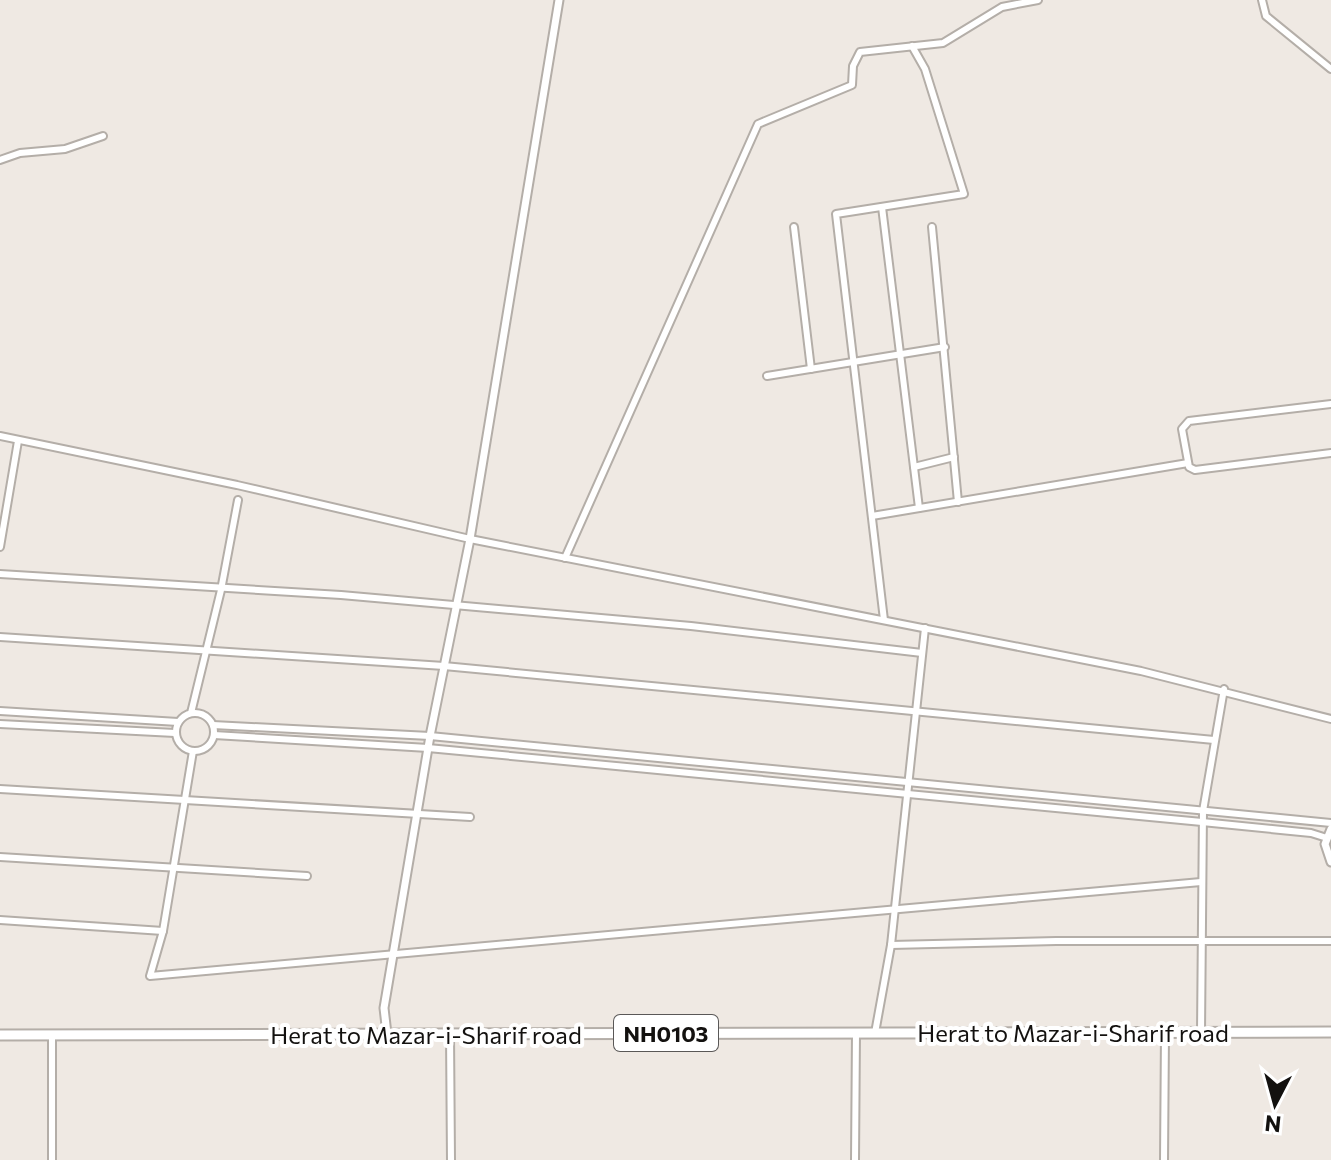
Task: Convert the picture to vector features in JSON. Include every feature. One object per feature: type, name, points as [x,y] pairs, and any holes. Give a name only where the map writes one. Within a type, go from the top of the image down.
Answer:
[{"type":"highway","name":"Herat to Mazar-i-Sharif road","points":[[0,1035],[1331,1032]]},
{"type":"street","points":[[387,1034],[384,1008],[430,736],[470,539],[559,0]]},
{"type":"street","points":[[565,558],[758,124],[852,85],[853,66],[860,52],[943,43],[1002,7],[1038,0]]},
{"type":"street","points":[[1262,0],[1266,16],[1331,69]]},
{"type":"street","points":[[884,620],[836,214],[964,194],[925,69],[912,46]]},
{"type":"street","points":[[0,160],[20,153],[65,149],[103,136]]},
{"type":"street","points":[[882,207],[919,508]]},
{"type":"street","points":[[794,227],[811,369]]},
{"type":"street","points":[[932,227],[958,502]]},
{"type":"street","points":[[767,376],[945,347]]},
{"type":"street","points":[[1331,404],[1185,422],[1182,429],[1188,463],[1195,470],[1331,453]]},
{"type":"street","points":[[0,436],[237,485],[470,539],[1224,689],[1331,719]]},
{"type":"street","points":[[0,547],[3,509],[18,441]]},
{"type":"street","points":[[914,467],[954,457]]},
{"type":"street","points":[[872,516],[1188,463]]},
{"type":"street","points":[[191,713],[221,590],[238,500]]},
{"type":"street","points":[[0,574],[341,595],[691,626],[922,653]]},
{"type":"street","points":[[875,1033],[891,945],[925,628]]},
{"type":"street","points":[[0,637],[444,666],[915,714],[1214,740]]},
{"type":"street","points":[[1201,1032],[1202,822],[1224,689]]},
{"type":"street","points":[[0,711],[178,722],[191,713],[202,714],[213,725],[214,735],[206,747],[193,751],[183,747],[175,733],[178,722]]},
{"type":"street","points":[[0,724],[175,733]]},
{"type":"street","points":[[213,725],[430,736],[907,781],[1331,826],[1327,838],[1331,862]]},
{"type":"street","points":[[214,735],[428,748],[1202,822],[1311,833],[1327,838]]},
{"type":"street","points":[[193,751],[163,931],[150,976],[1201,882]]},
{"type":"street","points":[[0,789],[470,817]]},
{"type":"street","points":[[0,857],[307,876]]},
{"type":"street","points":[[0,920],[163,931]]},
{"type":"street","points":[[891,945],[1331,941]]},
{"type":"street","points":[[1164,1160],[1165,1032]]},
{"type":"street","points":[[855,1160],[856,1033]]},
{"type":"street","points":[[450,1034],[451,1160]]},
{"type":"street","points":[[52,1035],[52,1160]]}]
